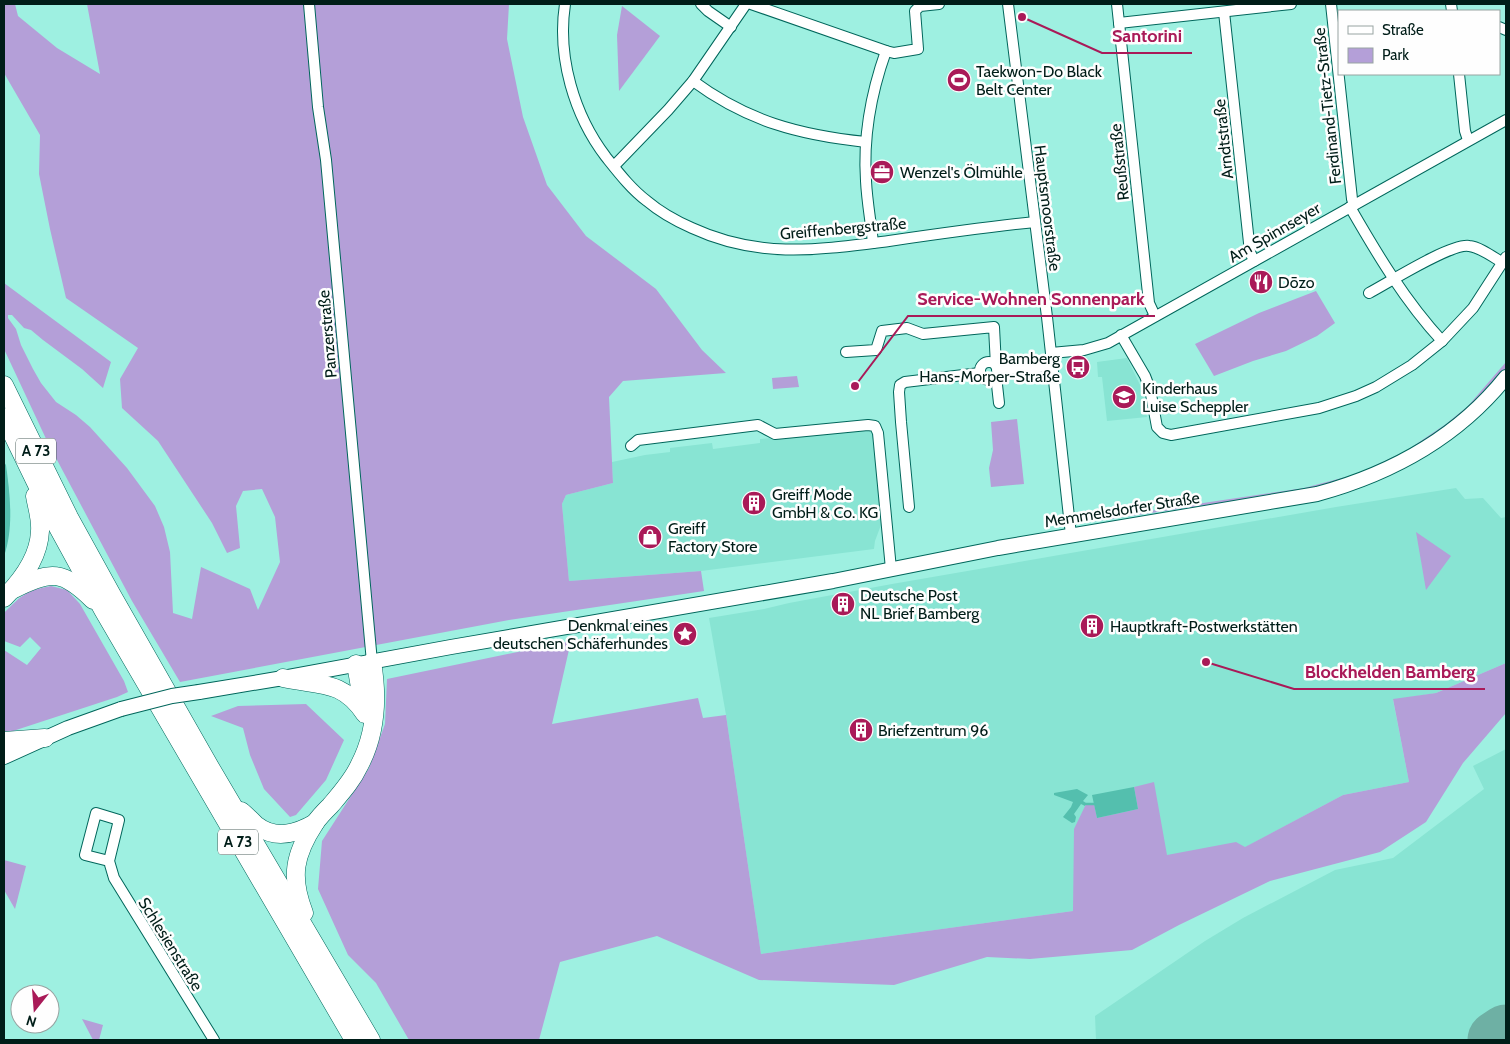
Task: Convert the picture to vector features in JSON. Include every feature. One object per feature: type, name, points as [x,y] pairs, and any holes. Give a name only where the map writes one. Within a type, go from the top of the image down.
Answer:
[{"type":"highway","name":"A 73","points":[[4,385],[69,517],[230,802],[371,1040]]},
{"type":"highway","name":"A 73","points":[[4,417],[56,524],[103,610],[354,1040]]},
{"type":"highway","points":[[8,594],[31,563],[41,530],[31,474]]},
{"type":"highway","points":[[8,594],[39,578],[62,577],[82,589],[103,610]]},
{"type":"highway","points":[[364,663],[365,714],[370,737]]},
{"type":"highway","points":[[312,940],[296,888],[295,871],[298,856],[315,822],[352,779],[360,765],[370,737],[374,722],[375,679],[364,663]]},
{"type":"highway","points":[[283,678],[304,683],[321,683],[337,688],[358,703],[365,714]]},
{"type":"highway","points":[[4,741],[45,738]]},
{"type":"highway","points":[[230,802],[268,832],[279,834],[296,833],[315,822]]},
{"type":"main road","name":"Memmelsdorfer Straße","points":[[4,757],[88,720],[121,709],[172,696],[833,581],[1071,535],[1317,494],[1358,482],[1411,457],[1462,422],[1506,377]]},
{"type":"street","name":"Panzerstraße","points":[[309,4],[318,107],[326,160],[364,663]]},
{"type":"street","name":"Greiffenbergstraße","points":[[565,4],[564,51],[574,96],[592,136],[614,166],[646,201],[680,223],[732,244],[770,250],[798,250],[873,243],[1035,222]]},
{"type":"street","points":[[701,4],[731,27]]},
{"type":"street","points":[[614,166],[668,110],[692,80],[746,4]]},
{"type":"street","points":[[751,4],[894,53],[918,49],[914,16],[917,8],[939,4]]},
{"type":"street","name":"Hauptsmoorstraße","points":[[1008,4],[1051,353],[1071,535]]},
{"type":"street","name":"Reußstraße","points":[[1117,4],[1149,302],[1155,316]]},
{"type":"street","points":[[1119,23],[1291,4]]},
{"type":"street","name":"Ferdinand-Tietz-Straße","points":[[1330,4],[1338,75]]},
{"type":"street","name":"Arndtstraße","points":[[1224,12],[1250,252],[1254,261]]},
{"type":"street","points":[[873,243],[866,181],[866,142],[869,113],[886,51]]},
{"type":"street","name":"Ferdinand-Tietz-Straße","points":[[1338,75],[1352,206]]},
{"type":"street","points":[[1459,75],[1465,131],[1468,140]]},
{"type":"street","points":[[692,80],[717,98],[760,119],[797,131],[836,139],[866,142]]},
{"type":"street","name":"Am Spinnseyer","points":[[1051,353],[1094,348],[1108,342],[1506,120]]},
{"type":"street","points":[[1352,206],[1394,279],[1411,304],[1442,341]]},
{"type":"street","points":[[1121,335],[1145,376],[1150,389],[1157,427],[1163,433],[1171,435],[1296,413],[1356,396],[1393,378],[1412,365],[1442,341],[1473,308],[1504,260],[1474,247],[1461,246],[1447,250],[1369,294]]},
{"type":"street","points":[[846,352],[876,350],[882,331],[907,328],[923,334],[994,328],[999,403]]},
{"type":"street","points":[[909,507],[901,422],[900,385],[905,382],[980,373],[981,367],[988,362],[991,363],[996,371]]},
{"type":"street","points":[[996,371],[1052,366]]},
{"type":"street","points":[[631,446],[638,440],[758,425],[775,434],[868,425],[875,426],[878,433],[891,569]]},
{"type":"street","points":[[96,813],[119,820],[109,861],[85,855],[96,813]]},
{"type":"street","name":"Schlesienstraße","points":[[109,861],[114,878],[123,895],[214,1040]]},
{"type":"shaded area","name":"Kinderhaus Luise Scheppler","points":[[1127,358],[1142,389],[1147,417],[1107,421],[1102,377],[1098,377],[1097,362]]},
{"type":"shaded area","points":[[873,430],[881,525],[874,549],[701,571],[569,581],[562,504],[566,495],[613,483],[612,462],[670,452],[670,448],[712,443],[713,449],[760,443],[760,439]]},
{"type":"shaded area","points":[[4,462],[10,499],[10,523],[4,556]]},
{"type":"shaded area","points":[[1456,488],[1465,499],[1483,498],[1501,518],[1506,517],[1506,663],[1436,693],[1393,700],[1409,782],[1343,795],[1244,848],[1073,911],[761,954],[726,715],[709,618],[892,584]]},
{"type":"shaded area","points":[[1506,749],[1506,1040],[1096,1040],[1095,1016],[1205,941],[1243,918],[1335,870],[1393,858],[1484,789],[1473,766]]},
{"type":"shaded area","points":[[1134,787],[1138,809],[1097,818],[1092,795]]},
{"type":"shaded area","points":[[1077,789],[1088,795],[1083,801],[1086,803],[1085,806],[1081,804],[1074,814],[1076,817],[1075,822],[1072,823],[1063,817],[1073,802],[1054,795],[1054,793]]},
{"type":"green space","points":[[4,4],[15,4],[18,16],[57,48],[100,74],[87,4],[509,4],[507,39],[523,117],[547,185],[586,236],[656,289],[702,350],[726,373],[623,381],[609,397],[613,483],[566,495],[562,504],[569,581],[701,571],[704,591],[509,620],[180,682],[132,601],[48,443],[4,349],[4,283],[111,362],[103,388],[82,369],[31,330],[24,328],[12,315],[8,315],[41,383],[56,402],[90,427],[127,468],[155,506],[164,527],[170,552],[173,613],[192,619],[201,567],[250,589],[258,610],[280,562],[275,517],[262,489],[243,491],[236,506],[240,548],[227,553],[212,523],[158,441],[122,408],[120,379],[138,348],[66,298],[39,174],[40,135],[4,73]]},
{"type":"green space","points":[[622,6],[660,36],[619,91],[617,35]]},
{"type":"green space","points":[[1316,291],[1335,323],[1317,336],[1286,351],[1214,376],[1195,344],[1259,313]]},
{"type":"green space","points":[[1506,362],[1506,369],[1503,374],[1463,415],[1397,459],[1334,484],[1300,491],[1090,522],[1089,520],[1304,488],[1357,474],[1406,451],[1446,424],[1468,406]]},
{"type":"green space","points":[[797,376],[799,387],[773,389],[772,378]]},
{"type":"green space","points":[[1017,419],[1024,484],[991,487],[989,468],[993,450],[991,422]]},
{"type":"green space","points":[[1416,532],[1451,556],[1426,590]]},
{"type":"green space","points":[[51,586],[67,590],[80,604],[124,681],[128,692],[10,732],[4,731],[4,650],[27,665],[41,648],[30,637],[20,647],[4,641],[4,613],[24,595]]},
{"type":"green space","points":[[571,641],[552,724],[698,698],[703,718],[726,715],[761,954],[1073,911],[1074,829],[1086,804],[1094,804],[1097,818],[1138,809],[1134,787],[1154,782],[1167,855],[1236,842],[1245,847],[1343,795],[1409,782],[1393,699],[1436,693],[1506,663],[1506,713],[1463,763],[1426,822],[1380,852],[1270,881],[1132,950],[1030,959],[987,957],[894,985],[759,980],[657,936],[560,962],[539,1040],[409,1040],[376,983],[348,955],[318,889],[322,841],[369,768],[385,724],[387,679]]},
{"type":"green space","points":[[306,704],[344,740],[326,780],[296,815],[290,817],[264,789],[250,755],[243,728],[211,716],[238,706]]},
{"type":"green space","points":[[4,860],[26,866],[15,909],[4,890]]},
{"type":"green space","points":[[82,1019],[103,1025],[99,1040],[93,1040]]},
{"type":"waterway","points":[[1086,804],[1094,804]]},
{"type":"runway","points":[[1497,1040],[1506,1034]]},
{"type":"place","name":"Santorini","points":[[1022,17]]},
{"type":"place","name":"Taekwon-Do Black Belt Center","points":[[959,80]]},
{"type":"place","name":"Wenzel's Ölmühle","points":[[882,172]]},
{"type":"place","name":"Dōzo","points":[[1261,282]]},
{"type":"place","name":"Bamberg Hans-Morper-Straße","points":[[1078,367]]},
{"type":"place","name":"Service-Wohnen Sonnenpark","points":[[855,386]]},
{"type":"place","name":"Kinderhaus Luise Scheppler","points":[[1124,397]]},
{"type":"place","name":"Greiff Mode GmbH & Co. KG","points":[[754,503]]},
{"type":"place","name":"Greiff Factory Store","points":[[650,537]]},
{"type":"place","name":"Deutsche Post NL Brief Bamberg","points":[[843,604]]},
{"type":"place","name":"Hauptkraft-Postwerkstätten","points":[[1092,626]]},
{"type":"place","name":"Denkmal eines deutschen Schäferhundes","points":[[685,634]]},
{"type":"place","name":"Blockhelden Bamberg","points":[[1206,662]]},
{"type":"place","name":"Briefzentrum 96","points":[[861,730]]}]
